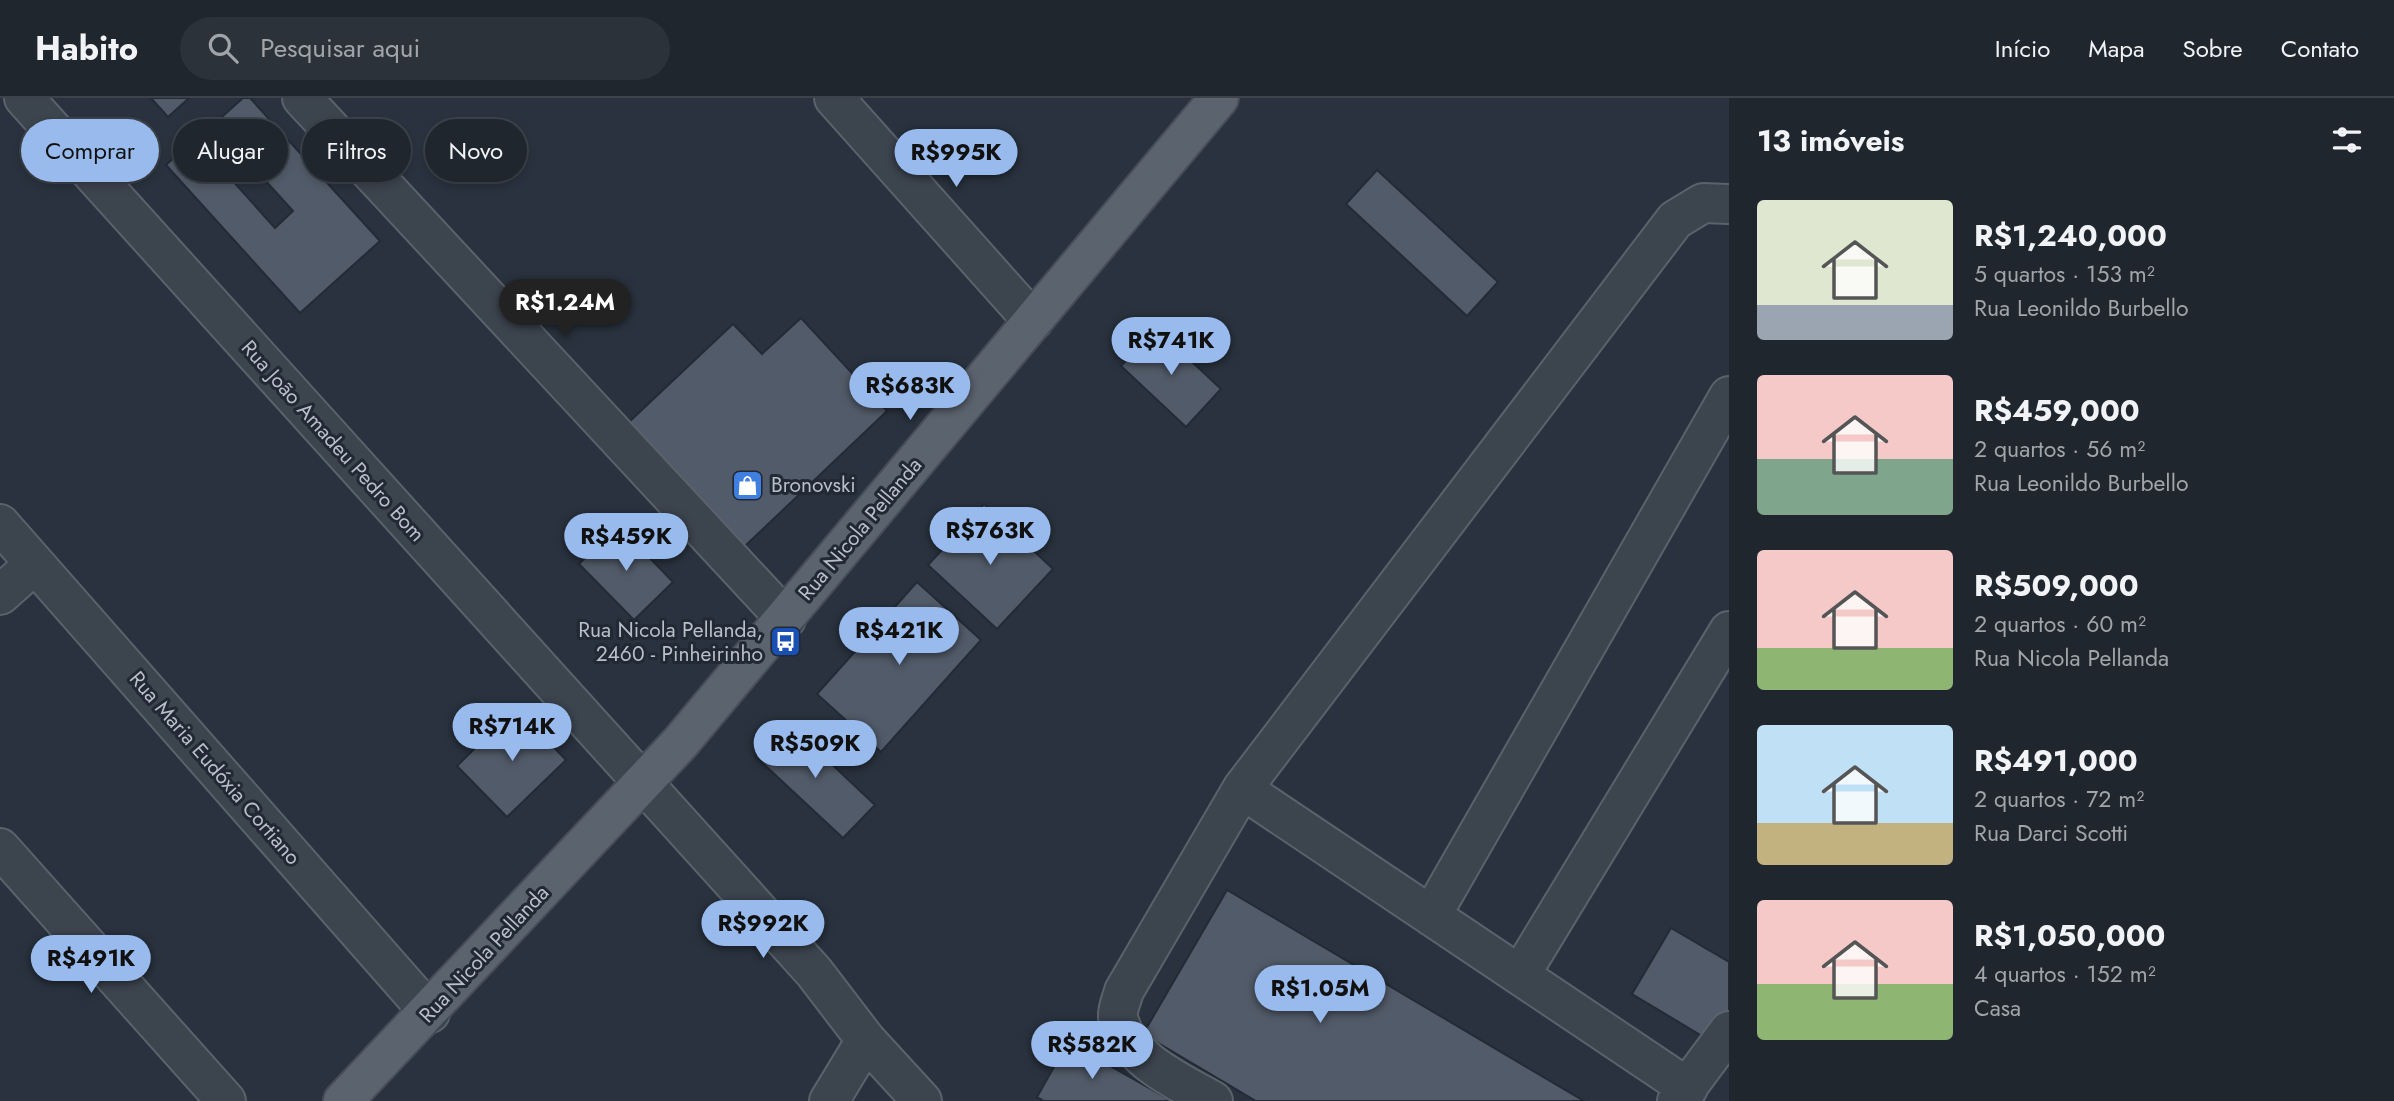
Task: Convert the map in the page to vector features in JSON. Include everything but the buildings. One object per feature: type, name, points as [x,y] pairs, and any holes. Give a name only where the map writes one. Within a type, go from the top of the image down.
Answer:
[{"type":"main road","name":"Rua Nicola Pellanda","points":[[343,1101],[430,1013],[643,784],[786,619],[1219,98]]},
{"type":"street","name":"Rua João Amadeu Pedro Bom","points":[[24,98],[814,972],[866,1040],[922,1101]]},
{"type":"street","points":[[302,98],[786,619]]},
{"type":"street","points":[[834,98],[1033,321]]},
{"type":"street","points":[[1213,1101],[1158,1069],[1125,1038],[1117,1014],[1124,991],[1242,789],[1675,220],[1703,203],[1729,204]]},
{"type":"street","points":[[1431,916],[1729,396]]},
{"type":"street","name":"Rua Maria Eudóxia Cortiano","points":[[0,524],[430,1013]]},
{"type":"street","points":[[0,595],[35,564]]},
{"type":"street","points":[[1520,975],[1729,631]]},
{"type":"street","points":[[1242,789],[1520,975],[1683,1095],[1729,1031]]},
{"type":"street","points":[[0,848],[226,1101]]},
{"type":"street","points":[[829,1101],[866,1040]]},
{"type":"place","name":"Bronovski","points":[[748,485]]},
{"type":"place","name":"Rua Nicola Pellanda, 2460 - Pinheirinho","points":[[786,642]]}]
